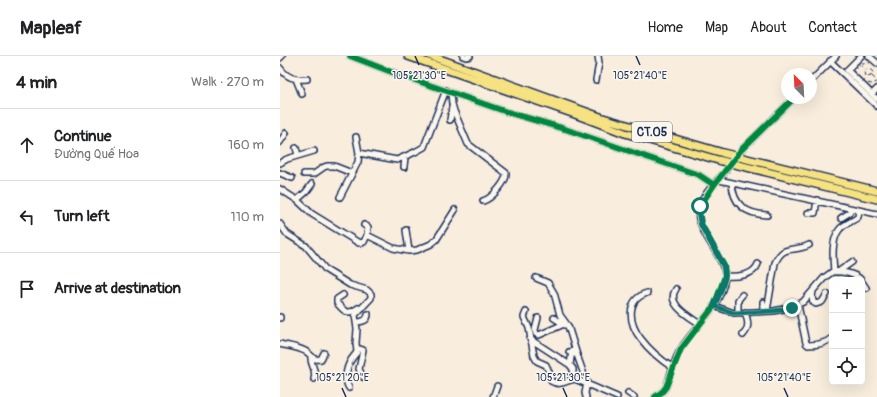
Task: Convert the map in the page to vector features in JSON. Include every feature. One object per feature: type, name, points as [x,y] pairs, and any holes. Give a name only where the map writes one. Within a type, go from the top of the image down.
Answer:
[{"type":"highway","name":"CT.05","points":[[408,56],[625,133],[718,160],[877,199]]},
{"type":"highway","name":"CT.05","points":[[431,56],[603,118],[723,153],[877,191]]},
{"type":"street","points":[[351,56],[389,71],[507,112],[565,129],[699,175],[714,185]]},
{"type":"street","points":[[463,56],[470,56]]},
{"type":"street","points":[[596,80],[599,63],[598,56]]},
{"type":"street","points":[[817,75],[836,56]]},
{"type":"street","points":[[861,56],[857,63],[847,70],[877,99]]},
{"type":"street","points":[[869,56],[874,64]]},
{"type":"street","points":[[830,62],[877,106]]},
{"type":"street","points":[[280,68],[284,75],[296,79],[307,79]]},
{"type":"street","points":[[296,79],[302,94]]},
{"type":"street","points":[[872,94],[877,89]]},
{"type":"street","points":[[449,91],[452,104],[468,144],[506,174],[506,179],[494,194],[489,199],[483,201]]},
{"type":"street","points":[[359,153],[400,160],[420,150],[424,147],[449,91]]},
{"type":"street","points":[[450,120],[452,104]]},
{"type":"street","points":[[741,150],[788,104]]},
{"type":"street","points":[[280,142],[286,133]]},
{"type":"street","points":[[340,197],[358,162],[359,153],[356,137]]},
{"type":"street","points":[[296,148],[298,155]]},
{"type":"street","points":[[280,164],[283,161],[298,155],[314,151]]},
{"type":"street","points":[[404,167],[405,157]]},
{"type":"street","points":[[304,174],[314,174],[327,166],[334,166],[352,173]]},
{"type":"street","points":[[655,397],[662,395],[681,349],[714,306],[725,276],[724,266],[699,218],[700,206],[704,197],[726,170]]},
{"type":"street","points":[[280,173],[292,178]]},
{"type":"street","points":[[719,180],[877,214]]},
{"type":"street","points":[[732,183],[734,195],[745,210],[767,215]]},
{"type":"street","points":[[297,200],[312,184]]},
{"type":"street","points":[[280,189],[297,200],[312,214],[359,244],[364,242],[368,235],[368,228],[364,226]]},
{"type":"street","points":[[808,213],[815,214],[817,200]]},
{"type":"street","points":[[842,218],[849,213],[851,209]]},
{"type":"street","points":[[368,235],[393,248],[409,251],[425,247],[436,240],[455,210]]},
{"type":"street","points":[[836,272],[832,252],[838,232],[858,218],[859,210]]},
{"type":"street","points":[[280,224],[287,234],[306,246],[326,270],[350,285],[367,290],[370,294],[371,298],[356,312],[355,315],[357,352],[350,361],[346,374],[345,381],[349,388]]},
{"type":"street","points":[[406,230],[409,251]]},
{"type":"street","points":[[765,311],[778,256],[786,250],[799,249],[810,245]]},
{"type":"street","points":[[714,306],[730,312],[765,311],[792,308],[803,302],[824,278],[852,262]]},
{"type":"street","points":[[725,276],[733,276],[751,272],[756,269],[758,264]]},
{"type":"street","points":[[836,272],[858,277]]},
{"type":"street","points":[[536,278],[548,283],[554,293],[560,315],[573,341],[570,365]]},
{"type":"street","points":[[676,289],[673,295],[678,308],[700,324]]},
{"type":"street","points":[[814,290],[812,297],[815,304],[822,302],[827,294]]},
{"type":"street","points":[[647,293],[632,304],[631,307],[635,329],[640,339],[657,357],[673,368]]},
{"type":"street","points":[[343,295],[337,299],[337,303],[348,313],[356,309],[370,294]]},
{"type":"street","points":[[738,312],[738,300],[742,294]]},
{"type":"street","points":[[763,302],[765,311]]},
{"type":"street","points":[[798,305],[806,343],[808,345],[812,345],[829,340]]},
{"type":"street","points":[[743,335],[748,326],[744,312]]},
{"type":"street","points":[[356,322],[365,320],[368,317],[368,314]]},
{"type":"street","points":[[524,315],[529,328],[534,356],[537,361],[546,365],[550,372],[551,381],[556,384],[562,384],[573,378],[616,397]]},
{"type":"street","points":[[538,318],[535,330],[536,334],[538,335],[566,325]]},
{"type":"street","points":[[554,318],[566,325]]},
{"type":"street","points":[[530,339],[570,365],[573,369],[573,378]]},
{"type":"street","points":[[280,344],[304,351],[311,357],[319,360],[324,353]]},
{"type":"street","points":[[357,348],[363,350],[359,369],[363,377]]},
{"type":"street","points":[[572,354],[587,383],[585,393],[586,397]]},
{"type":"street","points":[[311,357],[311,362],[315,371],[314,379]]},
{"type":"street","points":[[494,397],[497,386]]},
{"type":"street","points":[[601,397],[606,392]]},
{"type":"street","points":[[628,393],[634,397]]},
{"type":"path","points":[[857,63],[863,62],[874,64]]},
{"type":"path","points":[[857,63],[865,70],[871,70],[871,76]]},
{"type":"path","points":[[857,63],[859,75]]},
{"type":"path","points":[[865,70],[865,76],[871,76],[877,82],[871,84],[865,82]]},
{"type":"tunnel","points":[[726,170],[738,154]]},
{"type":"cycle path","points":[[350,56],[507,112],[565,129],[699,175],[714,185]]},
{"type":"cycle path","points":[[655,397],[666,387],[681,349],[714,306],[725,276],[724,266],[701,224],[699,212],[700,206],[741,150],[788,104]]},
{"type":"route","points":[[700,206],[699,218],[701,224],[724,266],[725,271],[723,284],[714,306],[734,313],[774,311],[792,308]]}]
